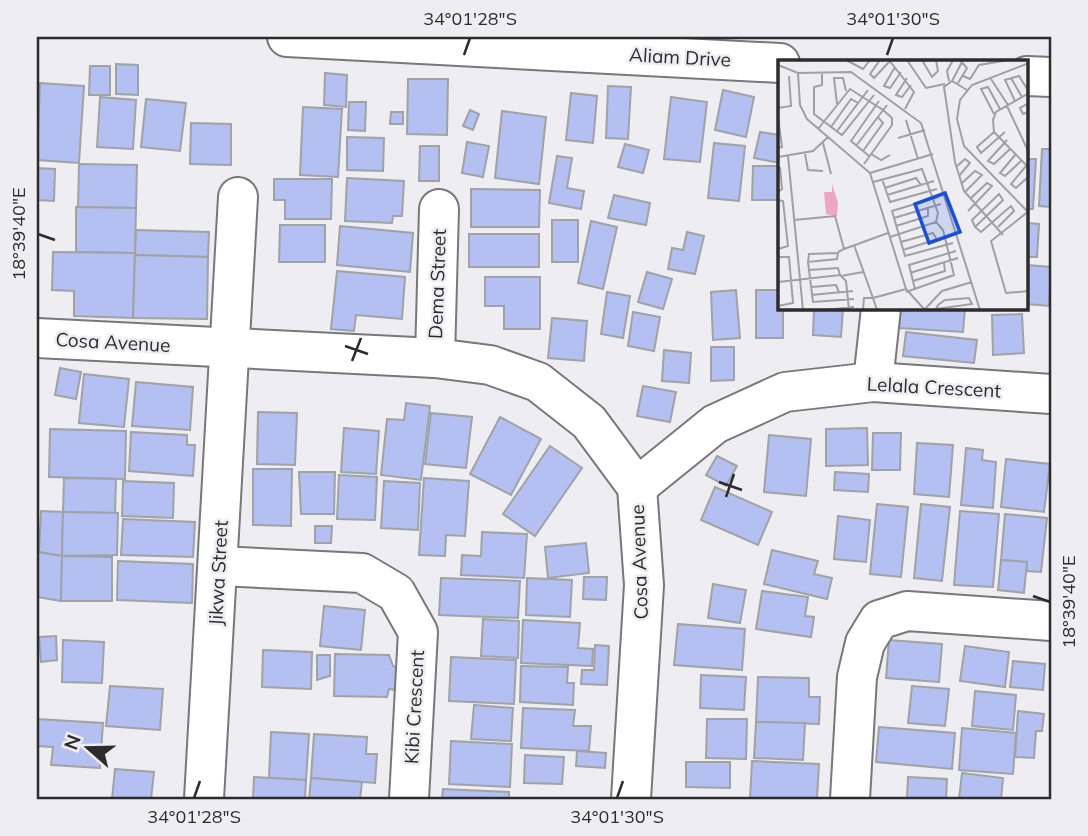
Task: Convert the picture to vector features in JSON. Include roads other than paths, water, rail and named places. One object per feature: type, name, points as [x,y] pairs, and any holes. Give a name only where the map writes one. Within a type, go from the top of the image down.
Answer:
[{"type":"street","name":"Aliam Drive","points":[[287,37],[778,63]]},
{"type":"street","points":[[1028,76],[1051,77]]},
{"type":"street","points":[[231,347],[238,197]]},
{"type":"street","name":"Dema Street","points":[[435,358],[439,209]]},
{"type":"street","points":[[873,382],[881,310]]},
{"type":"street","name":"Cosa Avenue","points":[[37,338],[435,358],[490,365],[538,382],[589,422],[637,487],[644,585],[631,799]]},
{"type":"street","name":"Jikwa Street","points":[[204,799],[231,347]]},
{"type":"street","name":"Lelala Crescent","points":[[637,487],[715,424],[785,392],[873,382],[1051,394]]},
{"type":"street","name":"Kibi Crescent","points":[[219,566],[362,573],[396,593],[418,632],[409,799]]},
{"type":"street","points":[[850,799],[857,677],[865,643],[879,620],[907,611],[1051,621]]}]
